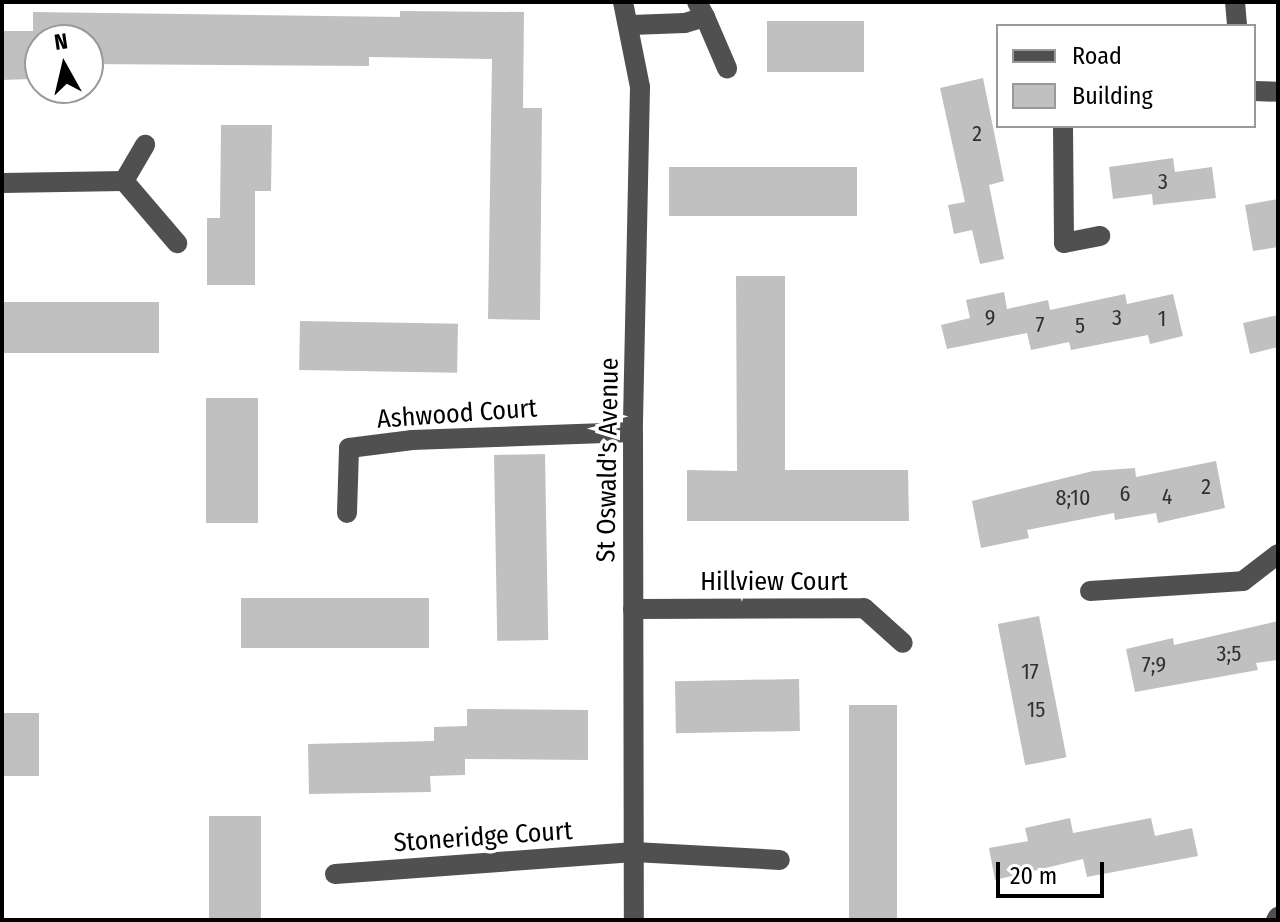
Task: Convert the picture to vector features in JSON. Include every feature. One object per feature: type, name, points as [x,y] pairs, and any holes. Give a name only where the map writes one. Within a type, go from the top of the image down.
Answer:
[{"type":"street","name":"St Oswald's Avenue","points":[[623,2],[631,25],[640,87],[633,432],[634,920]]},
{"type":"street","points":[[1235,2],[1237,24]]},
{"type":"street","points":[[631,25],[685,23],[701,9],[727,68]]},
{"type":"street","points":[[1256,91],[1278,92]]},
{"type":"street","points":[[1063,128],[1064,243],[1100,236]]},
{"type":"street","points":[[124,181],[145,145]]},
{"type":"street","points":[[2,183],[124,181]]},
{"type":"street","points":[[124,181],[177,243]]},
{"type":"street","name":"Ashwood Court","points":[[347,513],[349,448],[425,439],[633,432]]},
{"type":"street","points":[[1090,591],[1243,581],[1278,554]]},
{"type":"street","name":"Hillview Court","points":[[633,609],[864,608],[903,643]]},
{"type":"street","name":"Stoneridge Court","points":[[335,874],[634,852],[780,860]]},
{"type":"building","points":[[400,11],[524,12],[523,108],[542,108],[540,320],[488,319],[492,59],[369,57],[369,66],[104,64],[104,24],[33,24],[33,12],[400,17]]},
{"type":"building","points":[[767,21],[864,21],[864,72],[767,72]]},
{"type":"building","points":[[2,31],[24,31],[24,79],[2,80]]},
{"type":"building","points":[[983,78],[1004,181],[989,185],[1004,259],[980,264],[972,230],[954,234],[948,205],[965,202],[940,88]]},
{"type":"building","points":[[221,125],[272,125],[271,191],[255,191],[255,285],[207,285],[207,218],[220,218]]},
{"type":"building","points":[[1173,158],[1175,172],[1212,167],[1216,198],[1153,205],[1152,194],[1113,199],[1109,167]]},
{"type":"building","points":[[669,167],[857,167],[857,216],[669,216]]},
{"type":"building","points":[[1278,199],[1278,247],[1253,251],[1245,205]]},
{"type":"building","points":[[736,276],[785,276],[785,470],[908,470],[909,521],[687,521],[687,470],[737,471]]},
{"type":"building","points":[[1004,292],[1007,309],[1048,300],[1050,310],[1125,294],[1127,304],[1173,294],[1183,336],[1150,344],[1148,335],[1071,350],[1069,342],[1031,350],[1027,333],[947,349],[941,325],[970,318],[966,300]]},
{"type":"building","points":[[2,302],[159,302],[159,353],[2,353]]},
{"type":"building","points":[[1278,315],[1278,347],[1250,354],[1243,323]]},
{"type":"building","points":[[300,321],[458,324],[457,373],[299,370]]},
{"type":"building","points":[[206,398],[258,398],[258,523],[206,523]]},
{"type":"building","points":[[545,454],[548,640],[497,641],[494,455]]},
{"type":"building","points":[[1216,461],[1225,508],[1158,523],[1156,513],[1115,520],[1114,513],[1027,530],[1029,538],[981,548],[972,501],[1093,471],[1135,468],[1136,477]]},
{"type":"building","points":[[241,598],[429,598],[429,648],[241,648]]},
{"type":"building","points":[[1039,616],[1066,757],[1025,765],[998,624]]},
{"type":"building","points":[[1278,621],[1278,660],[1256,663],[1258,670],[1135,692],[1126,649],[1173,638],[1174,645]]},
{"type":"building","points":[[799,679],[800,731],[676,733],[675,681]]},
{"type":"building","points":[[849,705],[897,705],[897,920],[849,920]]},
{"type":"building","points":[[467,709],[588,710],[588,760],[465,759],[465,775],[430,776],[431,792],[309,794],[308,744],[434,741],[434,727],[467,726]]},
{"type":"building","points":[[2,713],[39,713],[39,776],[2,776]]},
{"type":"building","points":[[209,816],[261,816],[261,920],[209,920]]},
{"type":"building","points":[[1070,818],[1073,833],[1151,818],[1155,836],[1192,828],[1198,856],[1087,877],[1083,859],[995,880],[989,848],[1028,841],[1025,828]]}]
